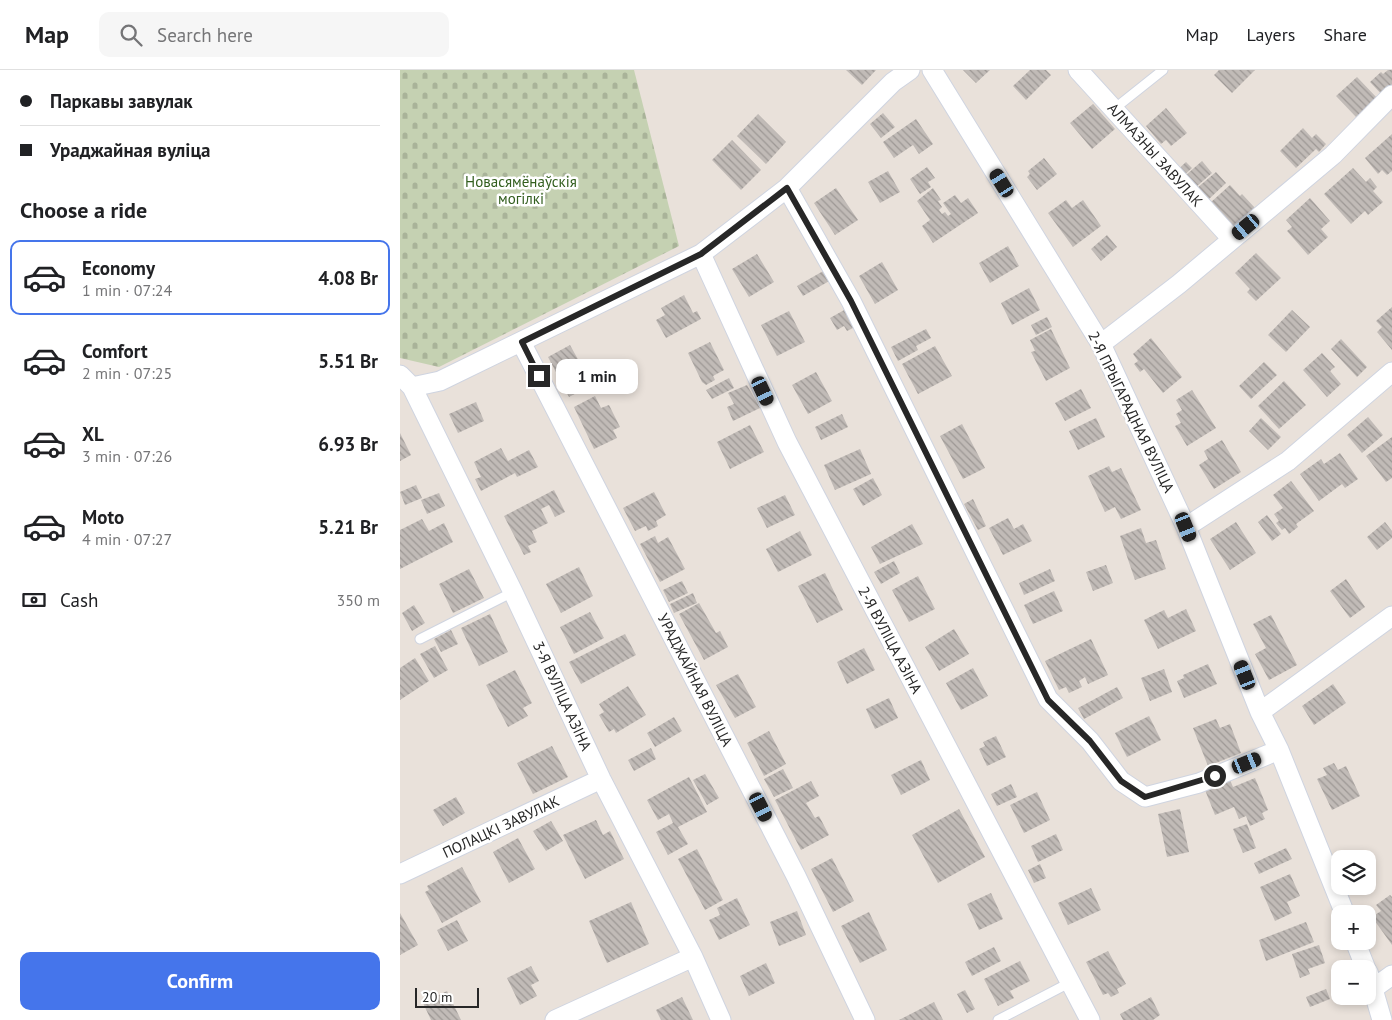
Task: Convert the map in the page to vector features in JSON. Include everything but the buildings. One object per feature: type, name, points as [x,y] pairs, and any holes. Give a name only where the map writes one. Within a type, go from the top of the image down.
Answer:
[{"type":"street","points":[[406,381],[440,381],[701,254],[787,188],[893,82],[910,70]]},
{"type":"street","name":"2-Я ПРЫГАРАДНАЯ ВУЛІЦА","points":[[932,70],[1101,344],[1186,527],[1260,712],[1280,750],[1340,905]]},
{"type":"street","name":"АЛМАЗНЫ ЗАВУЛАК","points":[[1078,70],[1232,239]]},
{"type":"street","points":[[1101,344],[1179,284],[1333,155],[1392,95]]},
{"type":"street","points":[[787,188],[851,301],[1048,700],[1090,741],[1121,781],[1145,797],[1199,782],[1280,750]]},
{"type":"street","name":"2-Я ВУЛІЦА АЗІНА","points":[[701,254],[786,442],[1090,1020]]},
{"type":"street","name":"УРАДЖАЙНАЯ ВУЛІЦА","points":[[522,342],[796,876],[865,1020]]},
{"type":"street","points":[[1186,527],[1288,461],[1392,372]]},
{"type":"street","name":"3-Я ВУЛІЦА АЗІНА","points":[[406,381],[513,592],[602,779],[693,956],[721,1020]]},
{"type":"street","points":[[1260,712],[1392,616]]},
{"type":"street","name":"ПОЛАЦКІ ЗАВУЛАК","points":[[400,874],[602,779]]},
{"type":"street","points":[[555,1020],[693,956]]},
{"type":"street","points":[[1376,976],[1392,975]]},
{"type":"street","points":[[1376,1000],[1382,1020]]},
{"type":"lane","points":[[1114,110],[1162,70]]},
{"type":"lane","points":[[420,639],[513,592]]},
{"type":"lane","points":[[998,1020],[1071,982]]},
{"type":"green space","name":"Новасямёнаўскія могілкі","points":[[400,70],[634,70],[679,246],[439,367],[400,358]]},
{"type":"route","points":[[539,376],[522,342],[701,254],[787,188],[851,301],[1048,700],[1090,741],[1121,781],[1145,797],[1215,776]]}]
